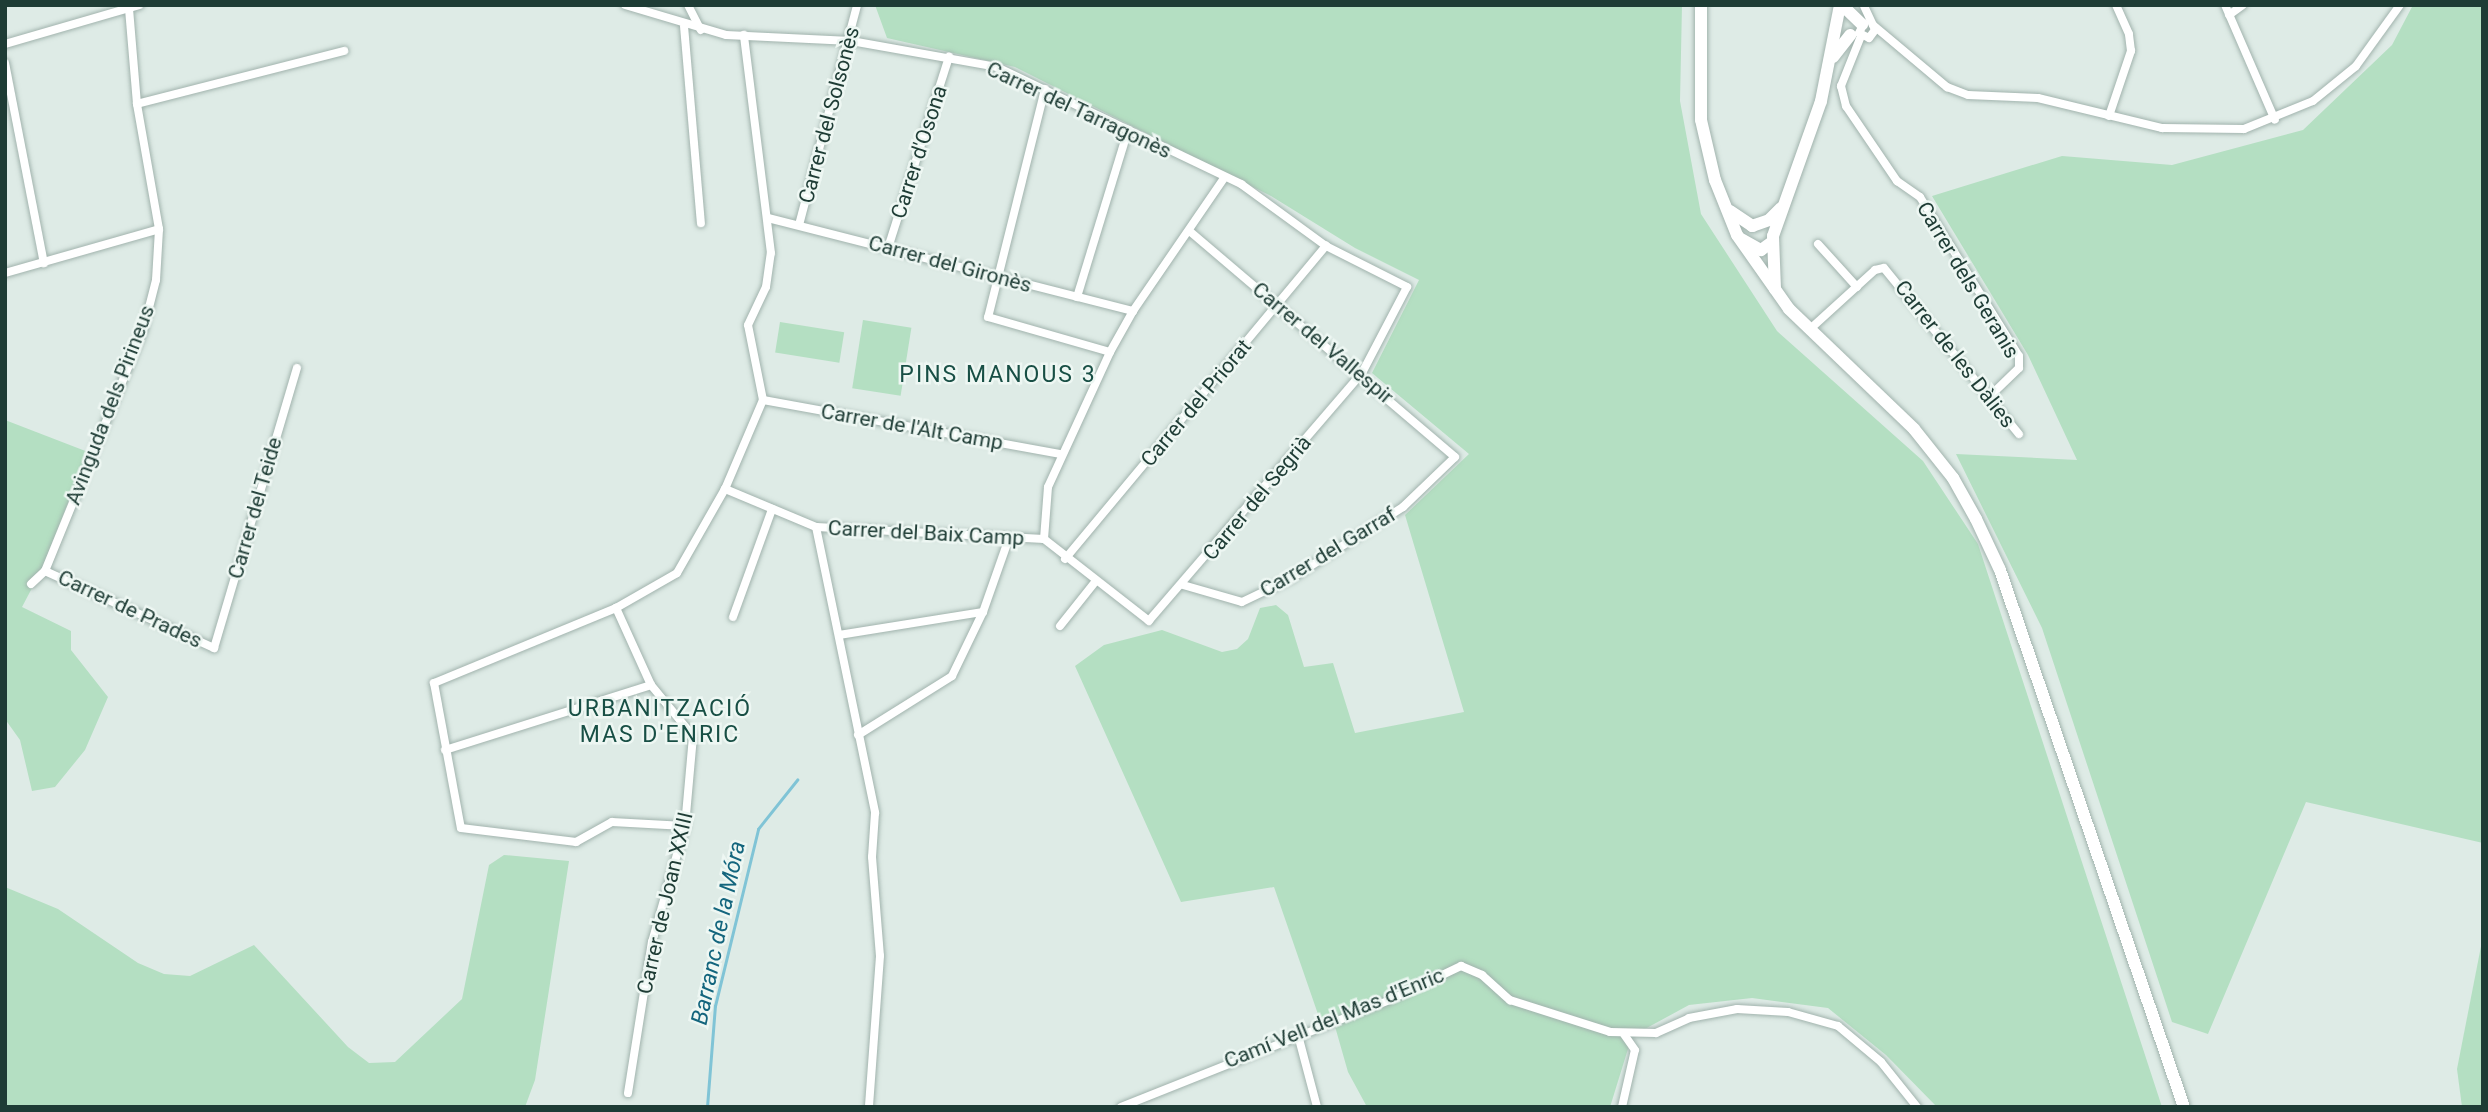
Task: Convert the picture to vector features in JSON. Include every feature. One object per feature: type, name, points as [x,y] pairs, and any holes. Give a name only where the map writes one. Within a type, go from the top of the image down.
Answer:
[{"type":"main road","points":[[1701,5],[1701,120],[1724,205],[1737,235],[1776,293],[1809,330],[1914,429],[1952,478],[1991,549],[2184,1107]]},
{"type":"main road","points":[[1776,293],[1773,239],[1832,58],[1841,5]]},
{"type":"main road","points":[[1841,5],[1864,30]]},
{"type":"main road","points":[[1837,25],[1864,30]]},
{"type":"main road","points":[[1832,58],[1864,30]]},
{"type":"main road","points":[[1724,205],[1773,239]]},
{"type":"main road","points":[[1749,252],[1756,225],[1781,208]]},
{"type":"main road","points":[[1749,252],[1761,250],[1773,239]]},
{"type":"street","points":[[5,44],[139,5]]},
{"type":"street","name":"Carrer del Tarragonès","points":[[625,5],[701,30],[851,41],[998,67],[1128,130],[1224,178],[1280,210],[1326,246],[1407,287],[1362,373]]},
{"type":"street","points":[[688,5],[701,30]]},
{"type":"street","name":"Carrer del Solsonès","points":[[799,225],[851,41],[857,5]]},
{"type":"street","points":[[2109,116],[2131,51],[2129,34],[2116,5]]},
{"type":"street","points":[[2225,5],[2275,120]]},
{"type":"street","points":[[2229,15],[2243,5]]},
{"type":"street","points":[[1864,6],[1864,30],[1889,39],[1947,87],[1958,91],[2038,98],[2162,128],[2244,129],[2275,120],[2314,101],[2356,66],[2400,5]]},
{"type":"street","name":"Avinguda dels Pirineus","points":[[31,584],[46,571],[143,331],[156,280],[159,229],[137,104],[129,8]]},
{"type":"street","points":[[684,26],[701,223]]},
{"type":"street","name":"Carrer dels Geranis","points":[[1864,30],[1841,86],[1846,106],[1898,181],[1920,197],[2019,356],[2019,368],[1991,395]]},
{"type":"street","points":[[685,826],[612,822],[576,842],[461,828],[434,682],[616,608],[677,573],[725,489],[763,400],[748,325],[766,287],[771,253],[744,35]]},
{"type":"street","points":[[137,104],[344,51]]},
{"type":"street","name":"Carrer d'Osona","points":[[888,248],[949,57]]},
{"type":"street","points":[[5,63],[44,263]]},
{"type":"street","points":[[1045,89],[988,317],[1110,352]]},
{"type":"street","points":[[1077,297],[1128,130]]},
{"type":"street","points":[[1044,539],[1048,488],[1061,454],[1110,352],[1133,311],[1224,178]]},
{"type":"street","name":"Carrer del Gironès","points":[[768,218],[1133,311]]},
{"type":"street","points":[[5,273],[159,229]]},
{"type":"street","name":"Carrer del Vallespir","points":[[1189,231],[1276,306],[1362,373],[1455,457]]},
{"type":"street","points":[[1818,244],[1857,287]]},
{"type":"street","name":"Carrer del Priorat","points":[[1065,559],[1326,246]]},
{"type":"street","name":"Carrer de les Dàlies","points":[[1809,330],[1875,270],[1884,268],[1892,274],[1991,395],[2018,435]]},
{"type":"street","name":"Carrer del Teide","points":[[214,648],[297,368]]},
{"type":"street","name":"Carrer del Segrià","points":[[1149,621],[1183,585],[1362,373]]},
{"type":"street","name":"Carrer de l'Alt Camp","points":[[763,400],[1061,454]]},
{"type":"street","name":"Carrer del Garraf","points":[[1183,585],[1242,602],[1292,578],[1404,507],[1455,457]]},
{"type":"street","name":"Carrer del Baix Camp","points":[[725,489],[816,527],[1044,539],[1065,559],[1149,621]]},
{"type":"street","points":[[733,617],[772,509]]},
{"type":"street","points":[[816,527],[875,813],[872,857],[879,930],[869,1107]]},
{"type":"street","points":[[858,735],[952,676],[983,612],[1009,538]]},
{"type":"street","name":"Carrer de Prades","points":[[46,571],[214,648]]},
{"type":"street","points":[[1060,626],[1095,582]]},
{"type":"street","name":"Carrer de Joan XXIII","points":[[616,608],[651,685],[693,736],[685,826],[652,942],[628,1093]]},
{"type":"street","points":[[839,635],[983,612]]},
{"type":"street","points":[[445,750],[651,685]]},
{"type":"street","name":"Camí Vell del Mas d'Enric","points":[[1121,1107],[1461,966],[1482,975],[1510,1000],[1624,1034],[1656,1033],[1689,1018],[1737,1009],[1788,1012],[1838,1026],[1881,1062],[1917,1107]]},
{"type":"street","points":[[1622,1107],[1635,1050],[1624,1034]]},
{"type":"street","points":[[1298,1035],[1317,1107]]},
{"type":"green space","points":[[875,5],[1682,5],[1680,101],[1701,214],[1777,331],[1923,461],[1978,544],[2162,1107],[1937,1107],[1886,1055],[1828,1008],[1752,998],[1689,1005],[1632,1036],[1610,1107],[1367,1107],[1348,1072],[1332,1016],[1320,1020],[1274,887],[1181,902],[1075,666],[1104,645],[1162,630],[1222,652],[1237,649],[1248,639],[1260,608],[1276,605],[1288,615],[1304,667],[1333,663],[1355,733],[1464,712],[1405,515],[1469,454],[1372,373],[1419,280],[1355,248],[1271,196],[1015,67],[887,38]]},
{"type":"green space","points":[[2413,5],[2483,5],[2483,843],[2306,802],[2208,1034],[2172,1022],[2042,628],[1956,454],[2077,460],[2028,355],[1932,196],[2062,156],[2172,165],[2303,130],[2392,45]]},
{"type":"green space","points":[[863,320],[911,328],[901,396],[852,388]]},
{"type":"green space","points":[[780,322],[844,332],[839,363],[775,353]]},
{"type":"green space","points":[[5,420],[88,452],[41,571],[22,607],[71,631],[71,650],[108,697],[85,750],[55,787],[32,791],[20,740],[5,719]]},
{"type":"green space","points":[[504,855],[569,861],[535,1080],[525,1107],[5,1107],[5,887],[58,909],[138,963],[164,974],[190,976],[254,945],[348,1047],[369,1063],[395,1062],[462,999],[489,865]]},
{"type":"green space","points":[[2483,936],[2483,1107],[2462,1107],[2457,1069]]},
{"type":"waterway","name":"Barranc de la Móra","points":[[707,1107],[715,1006],[758,829],[797,780]]},
{"type":"district","name":"PINS MANOUS 3","points":[[998,375]]},
{"type":"district","name":"URBANITZACIÓ MAS D'ENRIC","points":[[660,722]]}]
